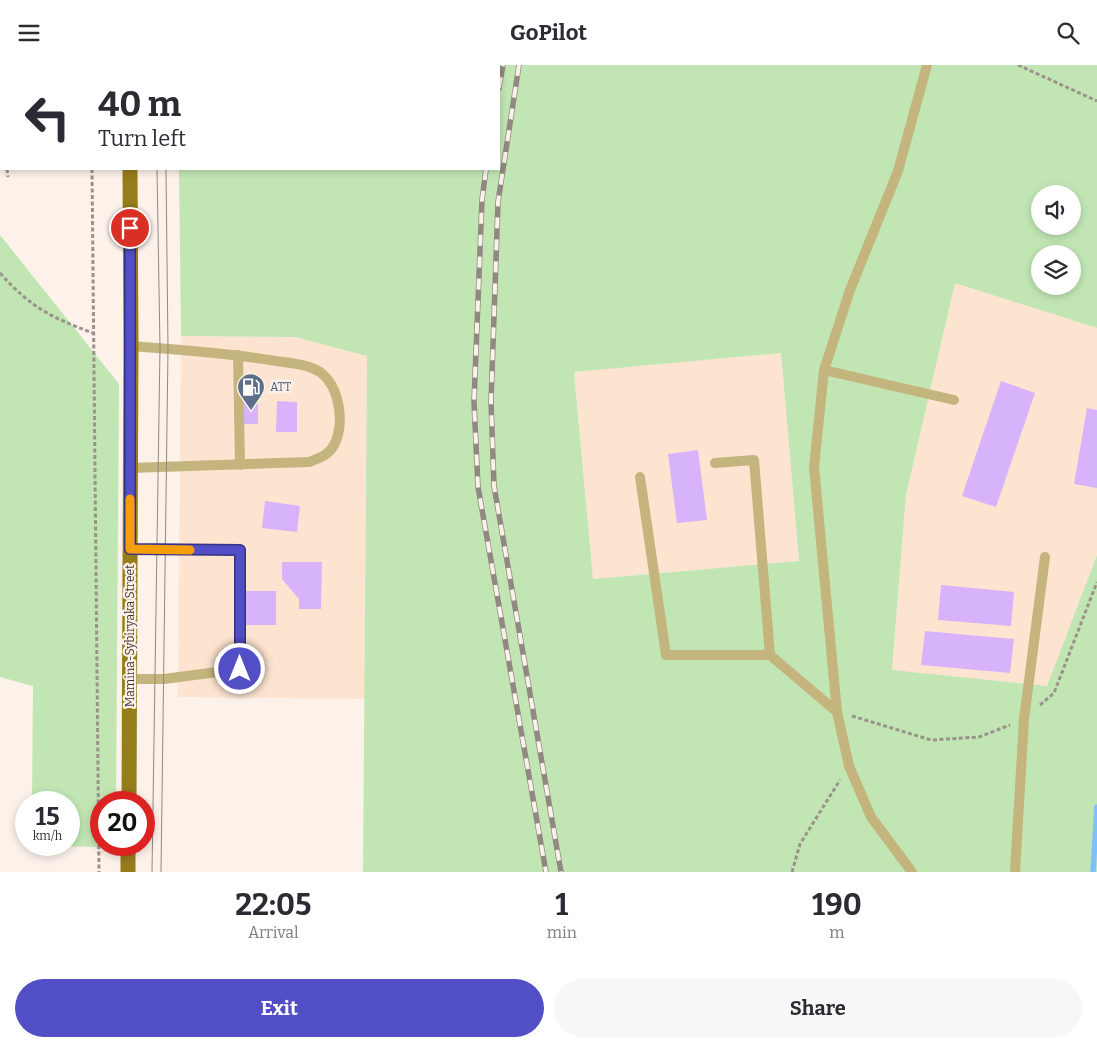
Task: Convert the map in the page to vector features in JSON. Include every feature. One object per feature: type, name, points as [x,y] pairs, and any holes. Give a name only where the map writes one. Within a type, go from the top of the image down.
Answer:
[{"type":"main road","name":"Mamina-Sybiryaka Street","points":[[129,791],[130,170]]},
{"type":"main road","points":[[128,856],[128,872]]},
{"type":"lane","points":[[912,872],[871,817],[849,766],[837,712],[814,467],[824,370],[850,290],[898,171],[927,65]]},
{"type":"lane","points":[[130,468],[309,462],[323,457],[333,447],[338,433],[338,397],[332,383],[319,371],[304,366],[238,355],[131,346]]},
{"type":"lane","points":[[238,355],[240,465]]},
{"type":"lane","points":[[824,370],[954,400]]},
{"type":"lane","points":[[715,463],[754,460],[770,655]]},
{"type":"lane","points":[[640,477],[666,655],[770,655],[837,712]]},
{"type":"lane","points":[[129,679],[164,679],[240,669],[240,550],[130,549]]},
{"type":"lane","points":[[1015,872],[1024,719],[1045,557]]},
{"type":"path","points":[[1018,65],[1097,101]]},
{"type":"path","points":[[7,170],[8,177]]},
{"type":"path","points":[[92,170],[99,872]]},
{"type":"path","points":[[0,273],[16,291],[40,311],[93,333]]},
{"type":"path","points":[[837,712],[931,739],[980,737],[1024,719],[1054,693],[1097,583]]},
{"type":"path","points":[[792,872],[800,844],[849,766]]},
{"type":"shaded area","points":[[955,282],[1097,328],[1097,555],[1047,686],[892,671],[906,495]]},
{"type":"shaded area","points":[[181,336],[295,337],[367,355],[365,699],[178,697]]},
{"type":"shaded area","points":[[781,353],[799,561],[593,579],[574,371]]},
{"type":"green space","points":[[500,65],[1097,65],[1097,328],[955,283],[906,495],[892,670],[1047,686],[1097,555],[1097,872],[363,872],[367,356],[295,337],[181,336],[179,170],[500,170]],"holes":[[[781,353],[799,561],[593,579],[574,372]]]},
{"type":"green space","points":[[0,235],[119,384],[116,791],[90,791],[90,847],[80,847],[80,791],[32,791],[33,686],[0,677]]},
{"type":"building","points":[[1001,381],[1035,393],[996,507],[962,496]]},
{"type":"building","points":[[244,397],[258,397],[258,424],[243,424]]},
{"type":"building","points":[[277,401],[297,402],[297,432],[276,432]]},
{"type":"building","points":[[1087,408],[1097,410],[1097,488],[1074,484]]},
{"type":"building","points":[[698,450],[707,520],[677,523],[668,454]]},
{"type":"building","points":[[265,501],[300,506],[297,532],[262,528]]},
{"type":"building","points":[[282,562],[322,562],[321,609],[299,609],[299,599],[282,579]]},
{"type":"building","points":[[941,585],[1014,592],[1011,626],[938,620]]},
{"type":"building","points":[[245,591],[276,591],[276,625],[245,625]]},
{"type":"building","points":[[925,631],[1014,639],[1010,673],[921,665]]},
{"type":"waterway","points":[[1093,872],[1097,807]]},
{"type":"tram line","points":[[152,872],[160,348],[157,170]]},
{"type":"tram line","points":[[161,872],[168,349],[166,170]]},
{"type":"railway","points":[[500,82],[503,65]]},
{"type":"railway","points":[[519,65],[498,202],[491,402],[494,486],[561,872]]},
{"type":"railway","points":[[486,170],[482,200],[474,402],[478,487],[546,872]]},
{"type":"slow traffic","points":[[130,499],[130,549],[190,550]]},
{"type":"place","name":"ATT","points":[[251,411]]},
{"type":"route","points":[[130,228],[130,549],[240,550],[240,669]]}]
